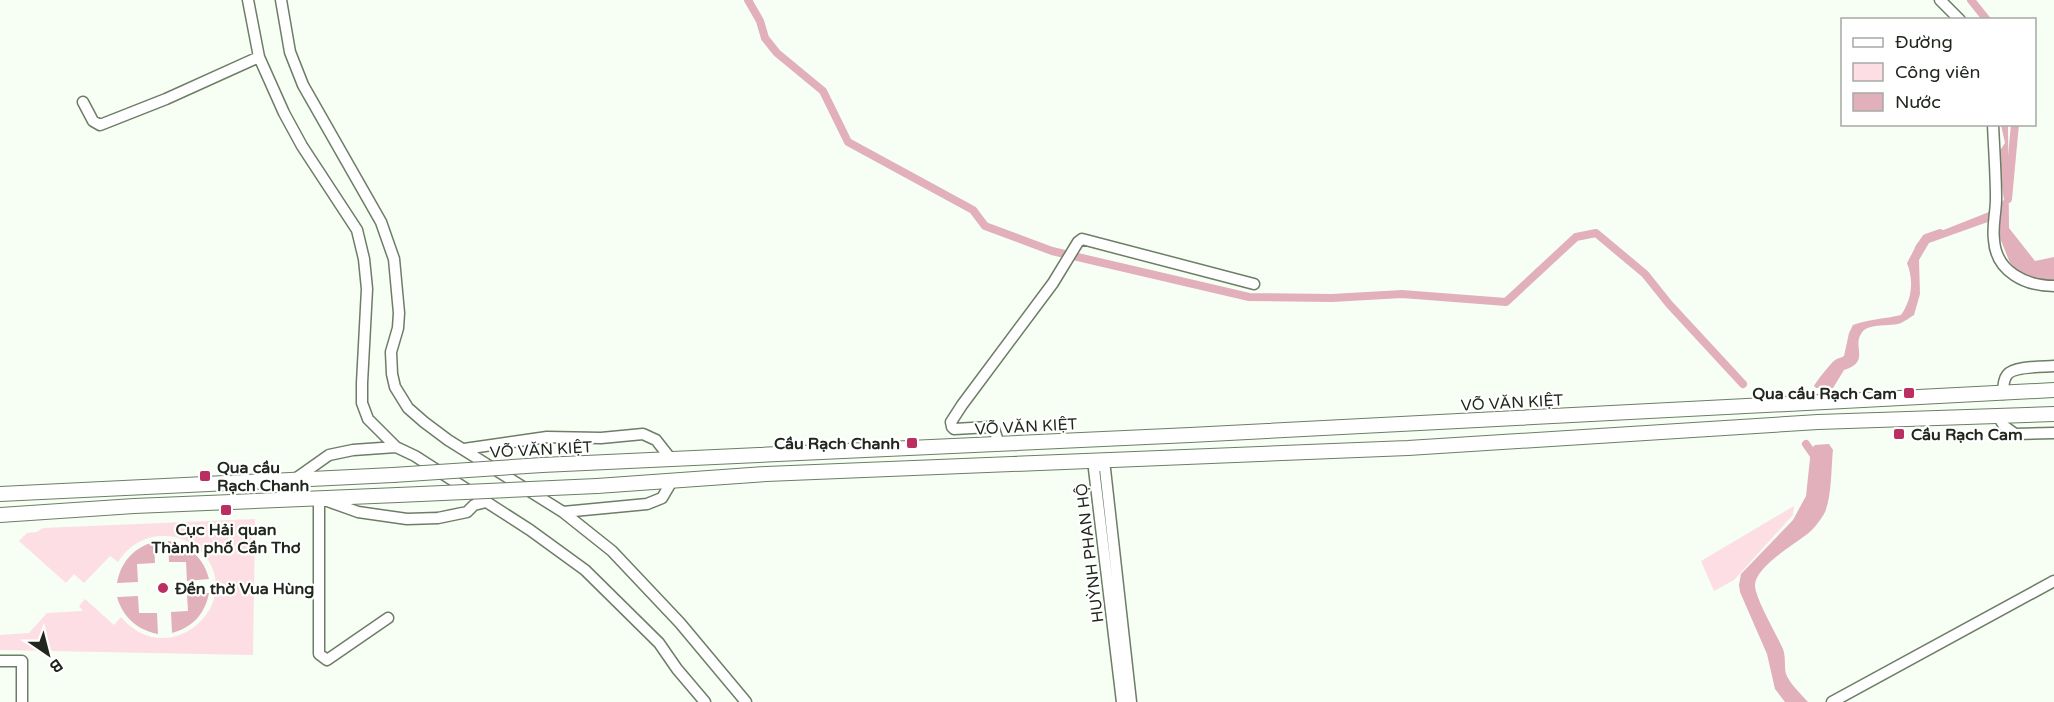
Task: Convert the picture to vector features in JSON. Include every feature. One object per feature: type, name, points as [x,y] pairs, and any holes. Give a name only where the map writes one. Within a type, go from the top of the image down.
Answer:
[{"type":"main road","name":"VÕ VĂN KIỆT","points":[[0,494],[2054,390]]},
{"type":"main road","points":[[1646,432],[1647,412]]},
{"type":"main road","points":[[0,515],[134,506],[597,486],[766,474],[1408,448],[1818,422],[2054,414]]},
{"type":"street","points":[[249,0],[259,57],[284,113],[302,146],[357,230],[364,259],[367,289],[362,383],[363,403],[369,419],[396,447],[415,456],[530,530],[585,570],[659,643],[705,702]]},
{"type":"street","points":[[281,0],[290,52],[303,85],[381,222],[390,245],[394,259],[399,313],[398,328],[390,354],[395,387],[403,402],[414,414],[442,436],[563,512],[603,543],[686,630],[746,702]]},
{"type":"street","points":[[1940,0],[1958,18]]},
{"type":"street","points":[[83,102],[93,121],[96,125],[100,125],[166,99],[259,57]]},
{"type":"street","points":[[1993,126],[1996,250],[2004,266],[2026,282],[2054,286]]},
{"type":"street","points":[[999,444],[994,429],[990,427],[954,429],[951,427],[951,422],[1024,324],[1082,239],[1254,284]]},
{"type":"street","points":[[2003,394],[2004,381],[2010,372],[2054,366]]},
{"type":"street","points":[[1998,416],[2004,426],[2015,434],[2054,433]]},
{"type":"street","points":[[464,449],[547,437],[601,438],[643,434],[656,440],[671,459]]},
{"type":"street","points":[[1098,439],[1099,462]]},
{"type":"street","points":[[295,479],[329,455],[353,450],[396,447]]},
{"type":"street","name":"HUỲNH PHAN HỘ","points":[[1122,702],[1094,469],[1099,462],[1105,469],[1131,702]]},
{"type":"street","points":[[563,512],[647,504],[662,498],[672,481]]},
{"type":"street","points":[[388,618],[327,660],[319,654],[319,498],[358,512],[407,519],[438,518],[467,512],[474,505],[486,502]]},
{"type":"street","points":[[1832,702],[2054,581]]},
{"type":"street","points":[[0,661],[22,661],[22,702]]},
{"type":"green space","points":[[1794,506],[1793,515],[1734,580],[1714,591],[1701,561]]},
{"type":"green space","points":[[255,519],[253,655],[0,650],[0,635],[29,633],[47,613],[83,611],[79,606],[85,599],[114,625],[121,617],[140,633],[160,638],[180,635],[197,625],[209,610],[216,592],[214,572],[202,552],[180,538],[151,537],[132,546],[118,562],[110,556],[84,583],[74,574],[66,583],[19,541],[27,533],[37,532],[43,528]]},
{"type":"water","points":[[2001,126],[2008,126],[2009,228],[2035,261],[2054,257],[2054,280],[2040,283],[2021,274],[2010,263],[1998,233],[1999,218],[1929,243],[1919,260],[1920,294],[1914,315],[1901,323],[1871,327],[1863,331],[1858,342],[1857,362],[1844,370],[1833,388],[1816,388],[1815,384],[1830,365],[1844,356],[1853,325],[1901,315],[1908,303],[1911,290],[1911,276],[1907,263],[1917,244],[1941,231],[1989,212],[2004,200],[1997,155],[2005,143]]},
{"type":"water","points":[[1829,444],[1833,450],[1831,483],[1824,514],[1809,533],[1767,565],[1756,579],[1756,592],[1783,649],[1786,674],[1808,702],[1785,702],[1775,689],[1767,654],[1739,585],[1741,574],[1793,520],[1806,496],[1811,449],[1815,445]]},
{"type":"water","points":[[168,541],[189,549],[203,565],[209,579],[187,581],[186,562],[169,562]]},
{"type":"water","points":[[154,542],[155,563],[137,564],[138,582],[117,583],[129,557],[140,548]]},
{"type":"water","points":[[209,593],[197,619],[172,633],[171,612],[188,611],[187,594]]},
{"type":"water","points":[[138,596],[139,613],[157,613],[158,634],[132,622],[123,611],[117,597]]},
{"type":"waterway","points":[[748,0],[760,21],[765,38],[777,53],[823,91],[848,142],[973,210],[985,226],[1052,251],[1249,297],[1332,298],[1402,294],[1506,302],[1576,237],[1596,233],[1645,274],[1669,304],[1743,384]]},
{"type":"waterway","points":[[1971,0],[1985,18]]},
{"type":"waterway","points":[[2008,199],[2015,126]]},
{"type":"waterway","points":[[1919,248],[1926,238],[1940,233]]},
{"type":"waterway","points":[[1806,444],[1815,457]]},
{"type":"place","name":"Qua cầu Rạch Cam","points":[[1909,393]]},
{"type":"place","name":"Cầu Rạch Cam","points":[[1899,434]]},
{"type":"place","name":"Cầu Rạch Chanh","points":[[912,443]]},
{"type":"place","name":"Qua cầu Rạch Chanh","points":[[205,476]]},
{"type":"place","name":"Cục Hải quan Thành phố Cần Thơ","points":[[226,510]]},
{"type":"place","name":"Đền thờ Vua Hùng","points":[[163,588]]}]
